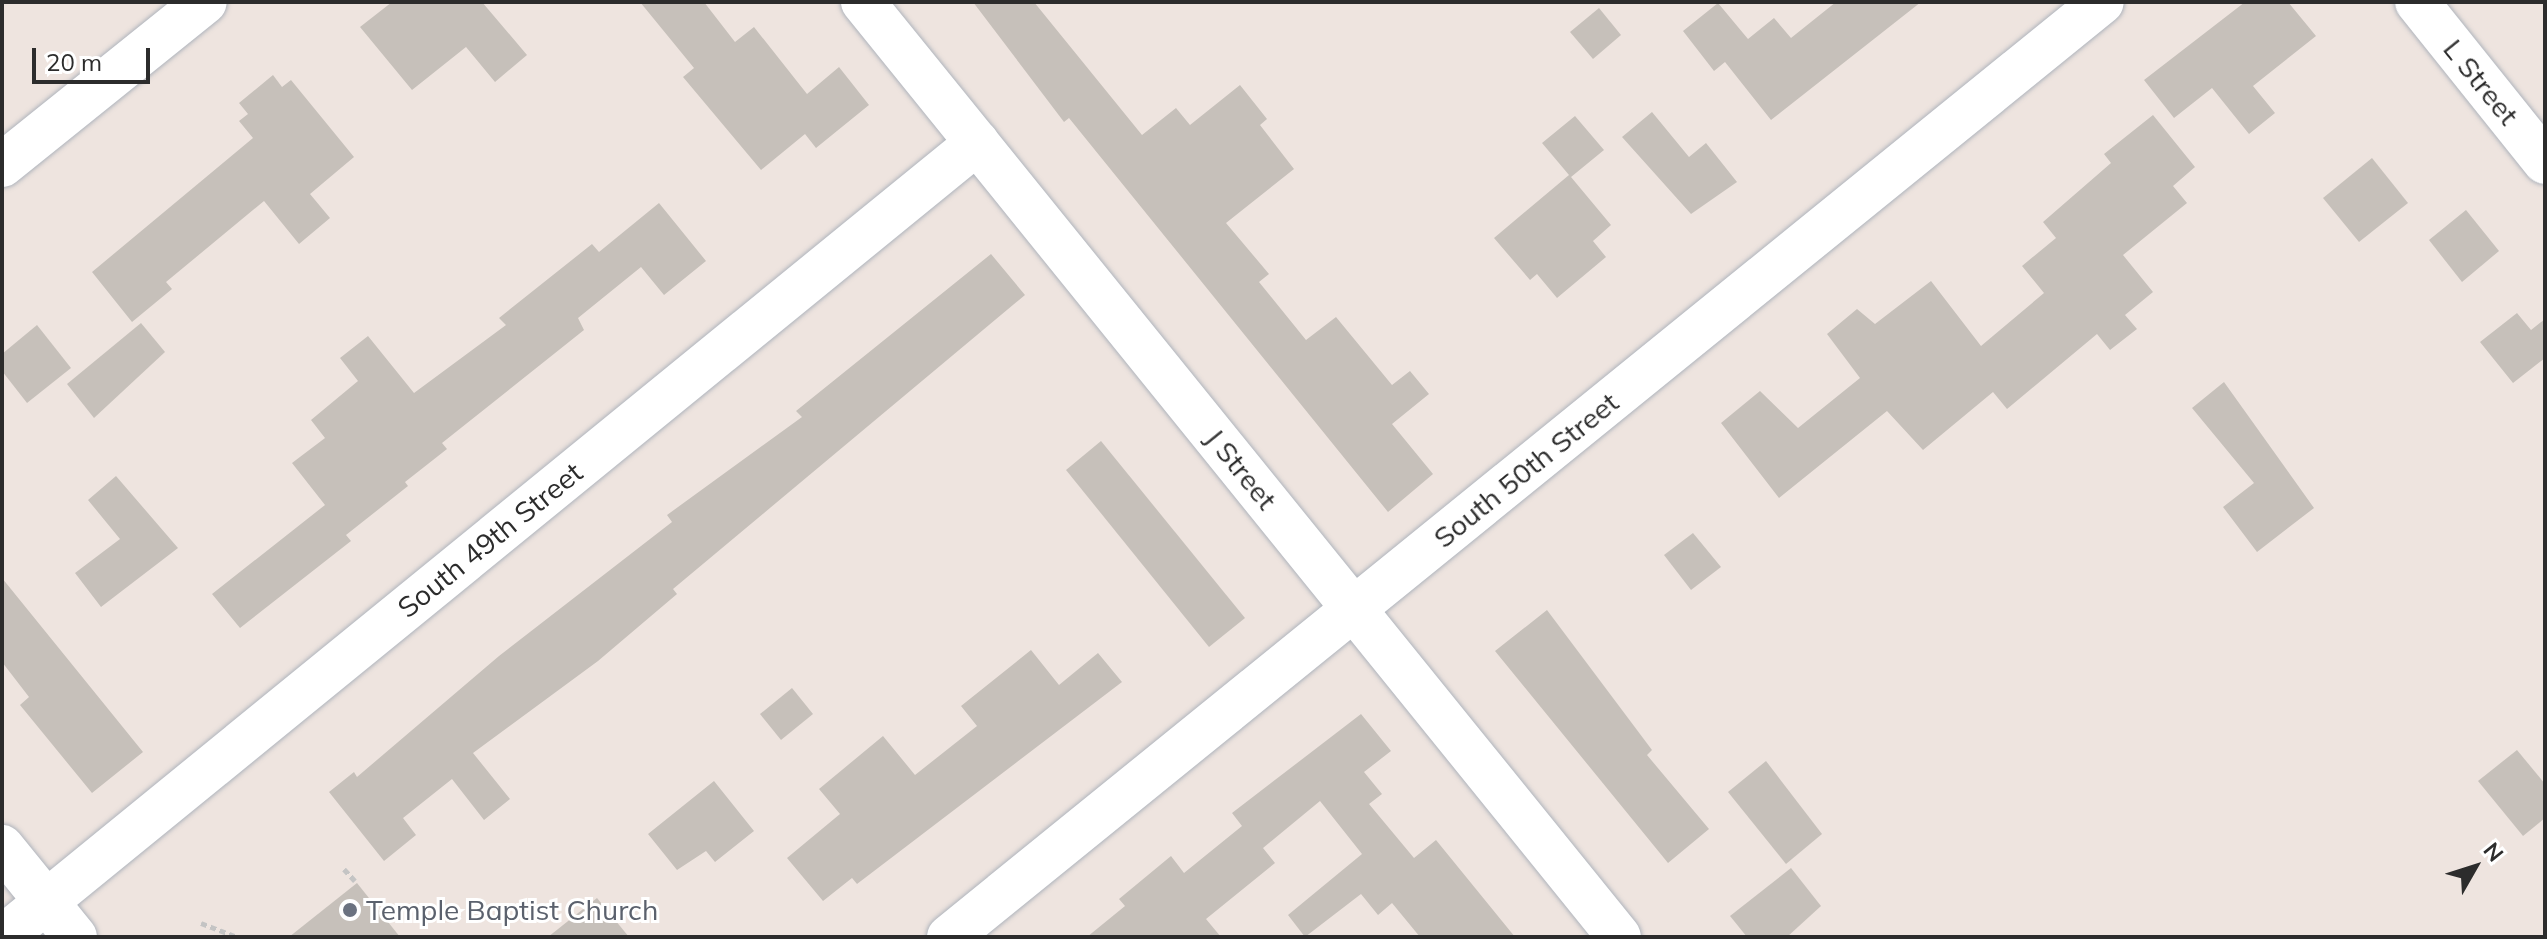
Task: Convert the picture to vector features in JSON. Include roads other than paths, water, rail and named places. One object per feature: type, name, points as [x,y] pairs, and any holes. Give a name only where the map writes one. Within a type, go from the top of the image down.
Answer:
[{"type":"street","points":[[2,165],[205,2]]},
{"type":"street","name":"J Street","points":[[863,2],[1619,937]]},
{"type":"street","name":"South 50th Street","points":[[949,937],[2102,2]]},
{"type":"street","name":"L Street","points":[[2417,2],[2545,162]]},
{"type":"street","name":"South 49th Street","points":[[3,937],[977,143]]},
{"type":"street","points":[[2,847],[75,937]]},
{"type":"place","name":"Temple Baptist Church","points":[[350,910]]}]
